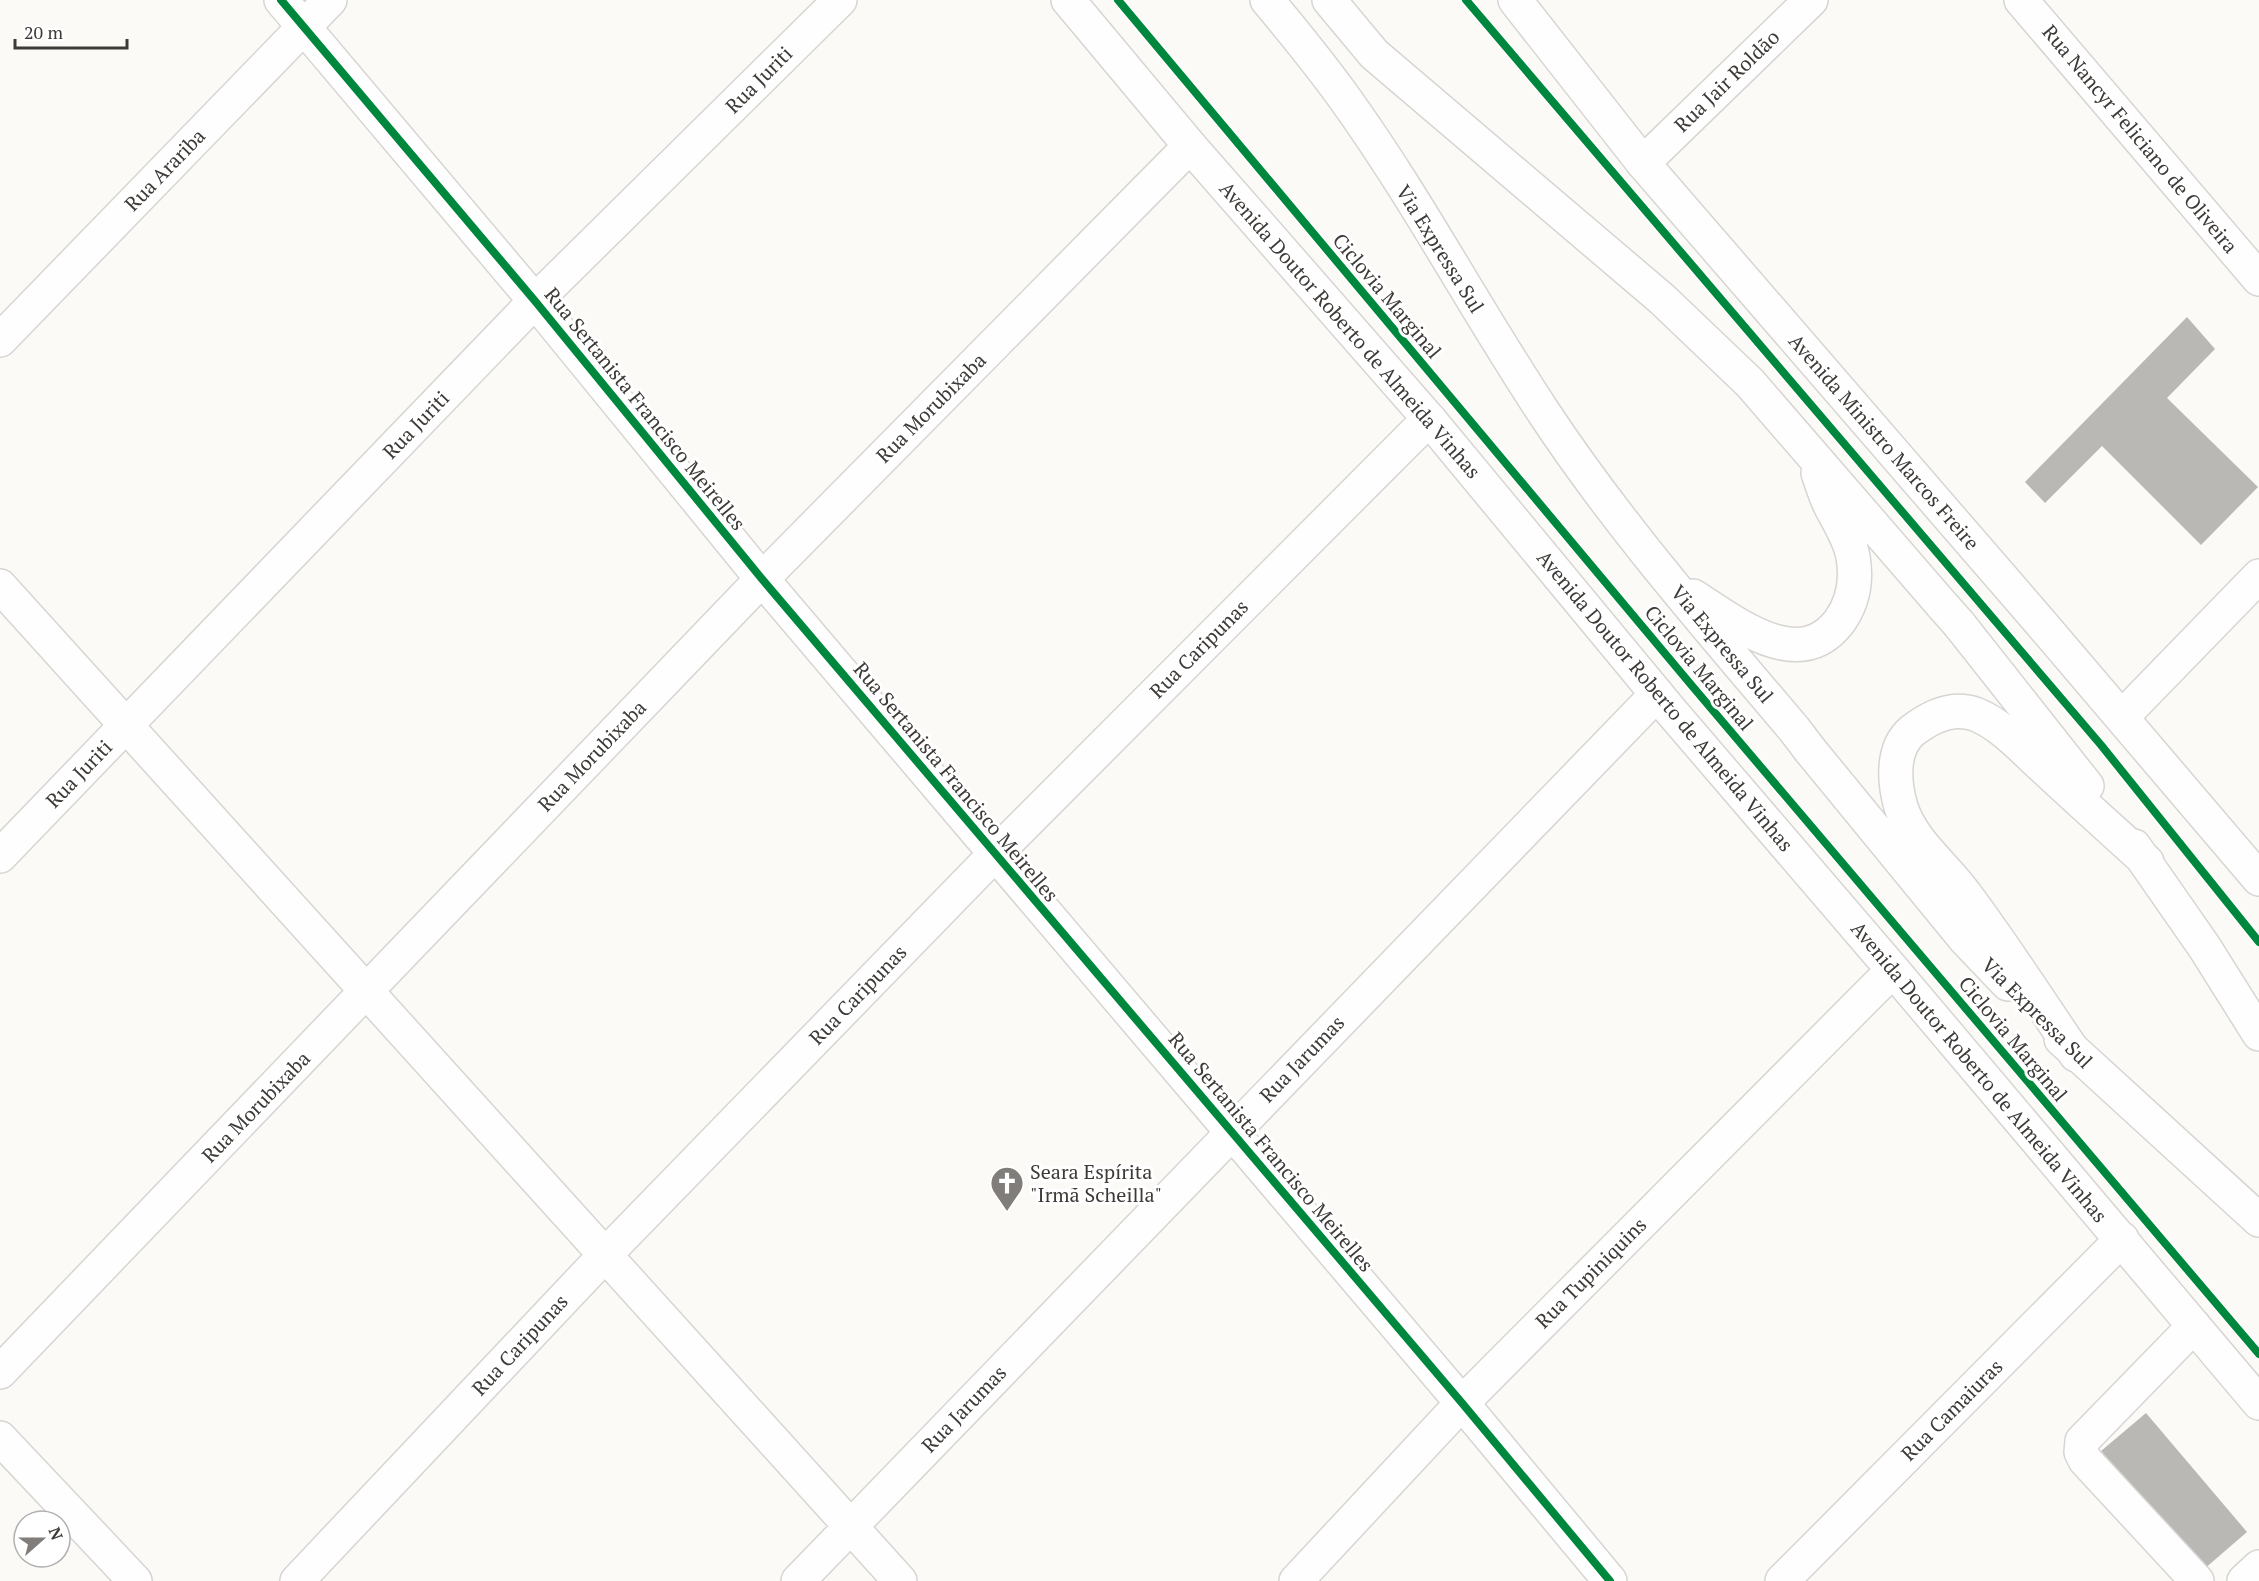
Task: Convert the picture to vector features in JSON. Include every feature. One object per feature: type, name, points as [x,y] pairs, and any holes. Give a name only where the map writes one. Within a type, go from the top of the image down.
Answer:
[{"type":"main road","name":"Rua Sertanista Francisco Meirelles","points":[[281,0],[535,301],[762,579],[1232,1131],[1610,1581]]},
{"type":"main road","name":"Rua Arariba","points":[[0,340],[330,0]]},
{"type":"main road","name":"Rua Juriti","points":[[0,856],[535,301],[840,0]]},
{"type":"main road","name":"Avenida Doutor Roberto de Almeida Vinhas","points":[[1068,0],[1191,146],[1429,419],[1657,694],[2259,1403]]},
{"type":"main road","name":"Via Expressa Sul","points":[[1267,0],[1343,96],[1545,415],[1602,497],[1669,581],[1965,939],[2076,1055],[2259,1220]]},
{"type":"main road","points":[[1329,0],[1374,54],[1662,299],[1750,383],[1951,615],[2147,862],[2259,1034]]},
{"type":"main road","name":"Avenida Ministro Marcos Freire","points":[[1515,0],[1643,163],[2259,879]]},
{"type":"main road","name":"Rua Jair Roldão","points":[[1643,163],[1811,0]]},
{"type":"main road","name":"Rua Nancyr Feliciano de Oliveira","points":[[2021,0],[2259,279]]},
{"type":"main road","name":"Rua Morubixaba","points":[[0,1372],[762,579],[1191,146]]},
{"type":"main road","name":"Rua Caripunas","points":[[297,1581],[605,1255],[996,853],[1429,419]]},
{"type":"main road","points":[[1669,581],[1758,637],[1779,643],[1798,644],[1816,640],[1833,630],[1844,616],[1854,590],[1853,555],[1845,533],[1830,506],[1809,449]]},
{"type":"main road","points":[[2122,717],[2259,576]]},
{"type":"main road","points":[[0,586],[900,1581]]},
{"type":"main road","name":"Rua Jarumas","points":[[798,1581],[1657,694]]},
{"type":"main road","points":[[2076,1055],[1965,893],[1917,837],[1901,808],[1895,774],[1899,749],[1909,733],[1925,721],[1956,711],[1974,714],[1991,723],[2020,747],[2147,862]]},
{"type":"main road","name":"Rua Tupiniquins","points":[[1296,1581],[1462,1403],[1893,970]]},
{"type":"main road","name":"Rua Camaiuras","points":[[1782,1581],[2122,1239]]},
{"type":"main road","points":[[2194,1326],[2082,1441],[2081,1452],[2085,1460],[2197,1581]]},
{"type":"main road","points":[[0,1438],[135,1581]]},
{"type":"main road","points":[[2244,1581],[2259,1567]]},
{"type":"building","points":[[2187,317],[2215,349],[2167,398],[2258,487],[2201,545],[2102,446],[2045,503],[2025,482]]},
{"type":"building","points":[[2146,1413],[2247,1532],[2203,1570],[2101,1451]]},
{"type":"cycle path","points":[[281,0],[535,301],[762,579],[1462,1403],[1610,1581]]},
{"type":"cycle path","name":"Ciclovia Marginal","points":[[1118,0],[1693,687],[2259,1354]]},
{"type":"cycle path","points":[[1466,0],[2101,745],[2259,942]]},
{"type":"place","name":"Seara Espírita \"Irmã Scheilla\"","points":[[1007,1212]]}]
